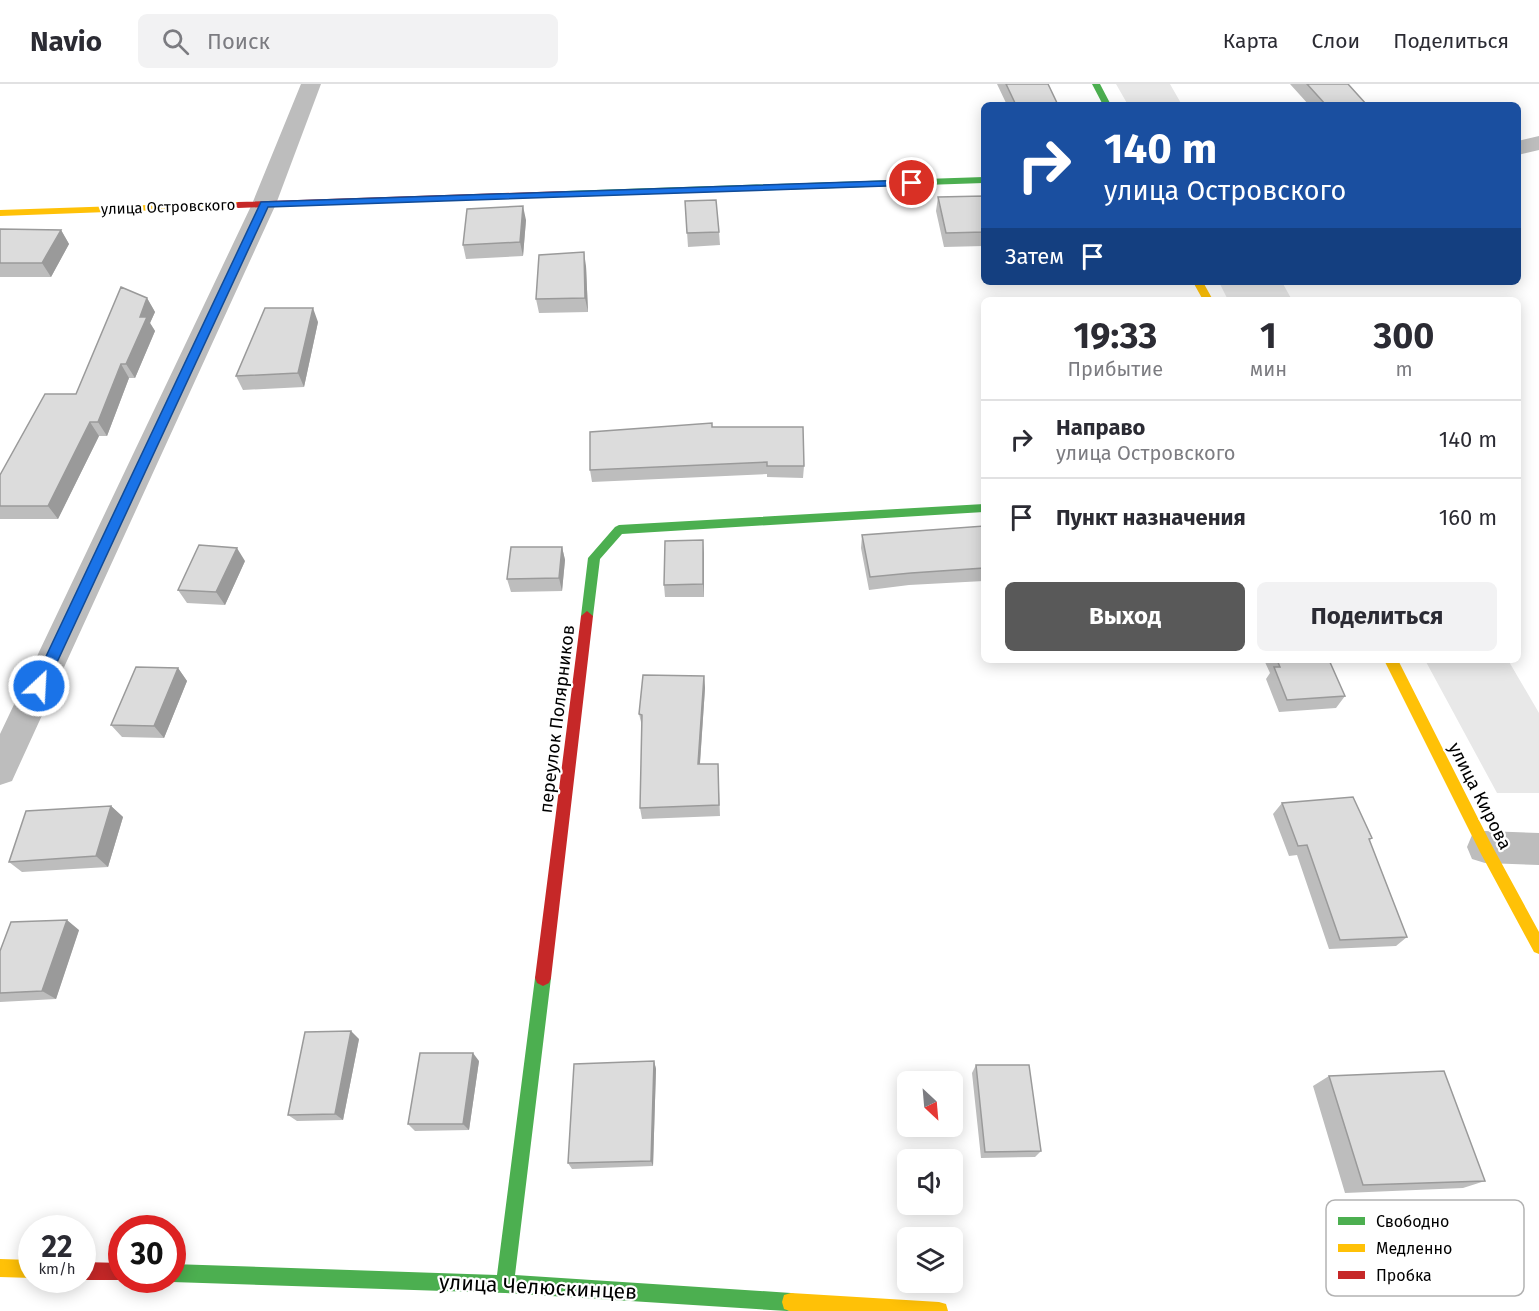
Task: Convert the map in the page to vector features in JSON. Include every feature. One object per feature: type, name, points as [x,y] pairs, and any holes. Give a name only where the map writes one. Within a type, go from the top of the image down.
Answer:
[{"type":"street","points":[[0,770],[264,204],[311,84]]},
{"type":"street","points":[[1096,84],[1105,102]]},
{"type":"street","points":[[1521,147],[1539,143]]},
{"type":"street","name":"улица Островского","points":[[0,213],[981,180]]},
{"type":"street","name":"переулок Полярников","points":[[505,1284],[594,558],[619,530],[981,508]]},
{"type":"street","name":"улица Кирова","points":[[1393,663],[1485,847],[1539,947]]},
{"type":"street","points":[[1485,847],[1539,849]]},
{"type":"street","points":[[0,1268],[18,1269]]},
{"type":"street","name":"улица Челюскинцев","points":[[186,1273],[505,1284],[939,1311]]},
{"type":"shaded area","points":[[1116,84],[1170,84],[1180,102],[1126,102]]},
{"type":"shaded area","points":[[1220,285],[1284,285],[1290,297],[1226,297]]},
{"type":"shaded area","points":[[1427,663],[1510,663],[1539,713],[1539,793],[1497,793]]},
{"type":"building","points":[[1006,84],[1048,84],[1057,102],[1015,102]]},
{"type":"building","points":[[1307,84],[1348,84],[1364,102],[1323,102]]},
{"type":"building","points":[[981,196],[981,232],[946,233],[938,197]]},
{"type":"building","points":[[716,200],[719,232],[687,233],[685,201]]},
{"type":"building","points":[[523,206],[520,242],[463,245],[467,209]]},
{"type":"building","points":[[0,229],[61,230],[42,263],[0,263]]},
{"type":"building","points":[[584,252],[585,298],[536,299],[539,255]]},
{"type":"building","points":[[121,287],[147,298],[140,317],[147,317],[126,364],[121,364],[98,422],[90,422],[48,506],[0,506],[0,475],[45,394],[76,394]]},
{"type":"building","points":[[265,308],[313,308],[298,373],[236,376]]},
{"type":"building","points":[[712,423],[712,427],[803,427],[804,466],[767,466],[767,462],[590,470],[590,432]]},
{"type":"building","points":[[981,526],[981,568],[870,577],[862,535]]},
{"type":"building","points":[[703,540],[703,584],[664,585],[665,541]]},
{"type":"building","points":[[199,545],[237,548],[216,592],[178,590]]},
{"type":"building","points":[[511,547],[562,547],[559,578],[507,579]]},
{"type":"building","points":[[1278,663],[1330,663],[1345,696],[1287,700],[1274,667],[1280,667]]},
{"type":"building","points":[[136,667],[178,668],[154,726],[111,725]]},
{"type":"building","points":[[643,675],[704,676],[698,764],[718,764],[719,805],[640,808],[642,715],[639,714]]},
{"type":"building","points":[[1353,797],[1372,838],[1369,839],[1407,937],[1340,940],[1307,845],[1298,846],[1282,803]]},
{"type":"building","points":[[111,806],[96,856],[9,862],[26,811]]},
{"type":"building","points":[[67,920],[42,991],[0,993],[0,951],[11,922]]},
{"type":"building","points":[[351,1031],[335,1114],[288,1115],[305,1032]]},
{"type":"building","points":[[420,1053],[473,1053],[463,1124],[408,1124]]},
{"type":"building","points":[[654,1061],[651,1161],[568,1163],[574,1064]]},
{"type":"building","points":[[976,1065],[1029,1065],[1041,1151],[985,1152]]},
{"type":"building","points":[[1444,1071],[1485,1181],[1363,1185],[1329,1076]]},
{"type":"traffic: fast","points":[[1096,84],[1105,102]]},
{"type":"traffic: fast","points":[[565,194],[981,180]]},
{"type":"traffic: fast","points":[[587,616],[594,558],[619,530],[981,508]]},
{"type":"traffic: fast","points":[[505,1284],[543,978]]},
{"type":"traffic: fast","points":[[186,1273],[505,1284],[791,1302]]},
{"type":"traffic: slow","points":[[0,213],[238,205]]},
{"type":"traffic: slow","points":[[1200,285],[1206,297]]},
{"type":"traffic: slow","points":[[1393,663],[1485,847],[1539,947]]},
{"type":"traffic: slow","points":[[0,1268],[18,1269]]},
{"type":"traffic: slow","points":[[791,1302],[939,1311]]},
{"type":"traffic: jam","points":[[238,205],[565,194]]},
{"type":"traffic: jam","points":[[543,978],[587,616]]},
{"type":"traffic: jam","points":[[96,1271],[108,1272]]},
{"type":"route","points":[[39,686],[264,204],[912,183]]}]
